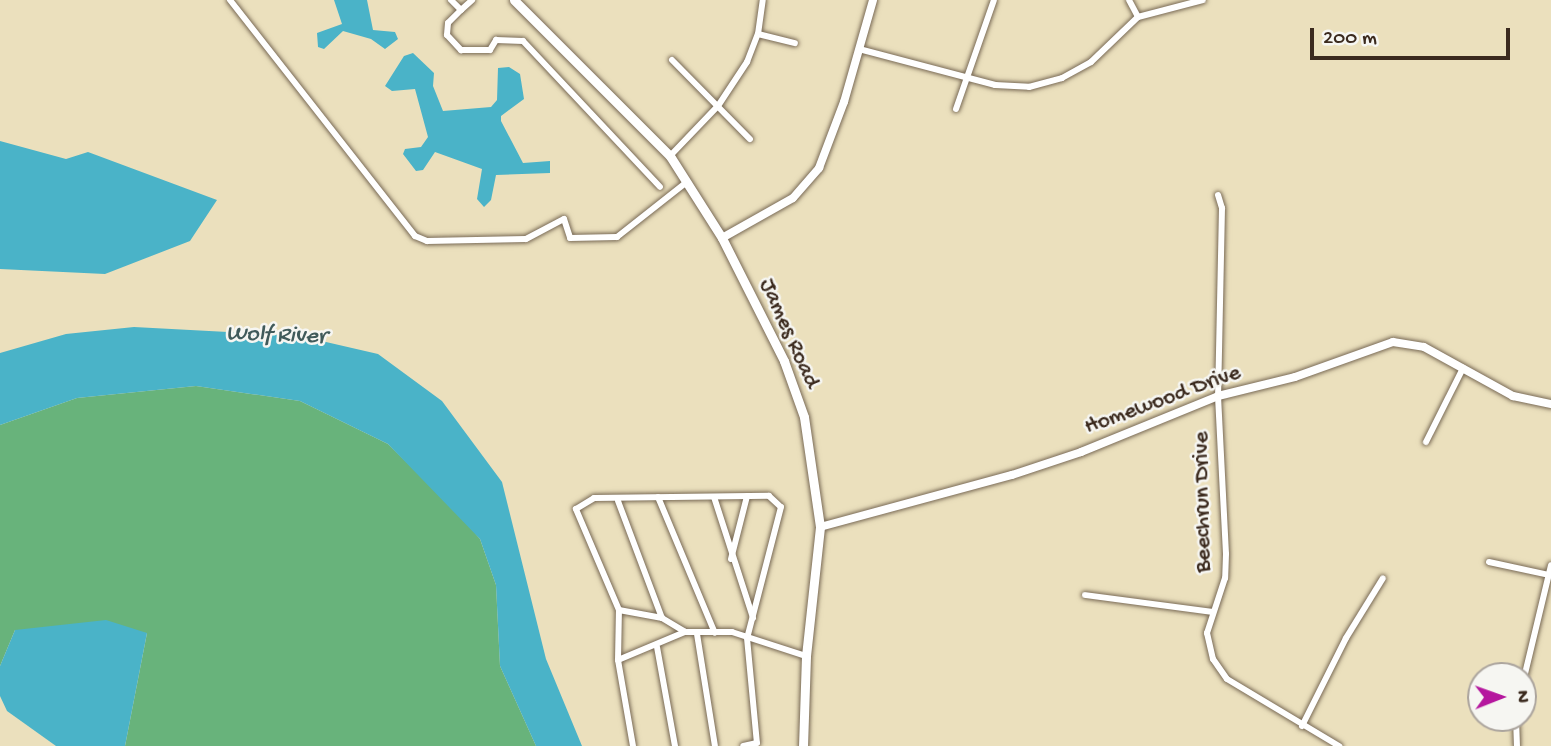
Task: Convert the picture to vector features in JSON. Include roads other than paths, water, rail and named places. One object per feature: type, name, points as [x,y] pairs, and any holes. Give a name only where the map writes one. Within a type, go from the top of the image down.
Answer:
[{"type":"main road","name":"James Road","points":[[514,0],[670,156],[722,239],[784,362],[804,417],[820,527],[806,656],[803,746]]},
{"type":"street","points":[[230,0],[415,236],[427,241],[526,239],[564,219],[570,238],[617,237],[687,182]]},
{"type":"street","points":[[451,0],[461,10]]},
{"type":"street","points":[[472,0],[448,23],[447,35],[461,50],[490,50],[496,40],[523,41],[660,187]]},
{"type":"street","points":[[670,156],[718,106],[747,62],[758,34],[763,0]]},
{"type":"street","points":[[722,239],[782,206],[813,177],[835,131],[873,0]]},
{"type":"street","points":[[956,108],[994,0]]},
{"type":"street","points":[[1129,0],[1138,17]]},
{"type":"street","points":[[859,49],[966,78],[1029,87],[1062,78],[1091,62],[1138,17],[1203,0]]},
{"type":"street","points":[[758,34],[795,43]]},
{"type":"street","points":[[672,60],[750,139]]},
{"type":"street","name":"Beechrun Drive","points":[[1218,195],[1222,208],[1218,396],[1226,554],[1225,578],[1207,633],[1213,659],[1227,679],[1339,746]]},
{"type":"street","name":"Homewood Drive","points":[[820,527],[1081,453],[1218,396],[1295,377],[1393,342],[1424,347],[1513,396],[1551,404]]},
{"type":"street","points":[[1426,442],[1463,368]]},
{"type":"street","points":[[731,559],[747,496]]},
{"type":"street","points":[[633,746],[618,660],[619,610],[576,509],[594,498],[618,501],[658,497],[769,496],[781,507],[747,638],[757,743],[743,746]]},
{"type":"street","points":[[658,497],[715,633]]},
{"type":"street","points":[[714,497],[731,559],[753,618]]},
{"type":"street","points":[[618,501],[662,618]]},
{"type":"street","points":[[1489,562],[1550,575]]},
{"type":"street","points":[[1528,662],[1551,565]]},
{"type":"street","points":[[1302,726],[1346,638],[1383,578]]},
{"type":"street","points":[[1085,595],[1212,612]]},
{"type":"street","points":[[619,610],[662,618],[685,632],[732,632],[806,656]]},
{"type":"street","points":[[618,660],[656,647],[685,632]]},
{"type":"street","points":[[697,634],[715,746]]},
{"type":"street","points":[[656,647],[675,746]]},
{"type":"water","points":[[334,0],[367,0],[373,30],[395,32],[398,39],[385,49],[371,39],[343,31],[324,49],[318,47],[317,33],[342,24]]},
{"type":"water","points":[[413,53],[434,73],[433,86],[443,111],[491,107],[497,100],[498,68],[509,67],[520,74],[524,99],[501,116],[501,121],[523,163],[550,161],[550,173],[496,175],[491,200],[484,207],[477,199],[482,169],[435,152],[423,170],[416,171],[403,154],[405,149],[421,147],[428,137],[415,89],[392,91],[385,86],[404,56]]},
{"type":"water","points":[[0,141],[66,159],[88,152],[217,200],[190,241],[105,274],[0,269]]},
{"type":"water","name":"Wolf River","points":[[134,327],[300,336],[378,354],[442,401],[502,482],[546,659],[582,746],[536,746],[500,666],[496,585],[480,539],[388,444],[300,401],[196,386],[77,398],[0,425],[0,353],[66,334]]},
{"type":"water","points":[[106,620],[147,633],[125,746],[56,746],[7,711],[0,696],[0,666],[15,630]]}]
